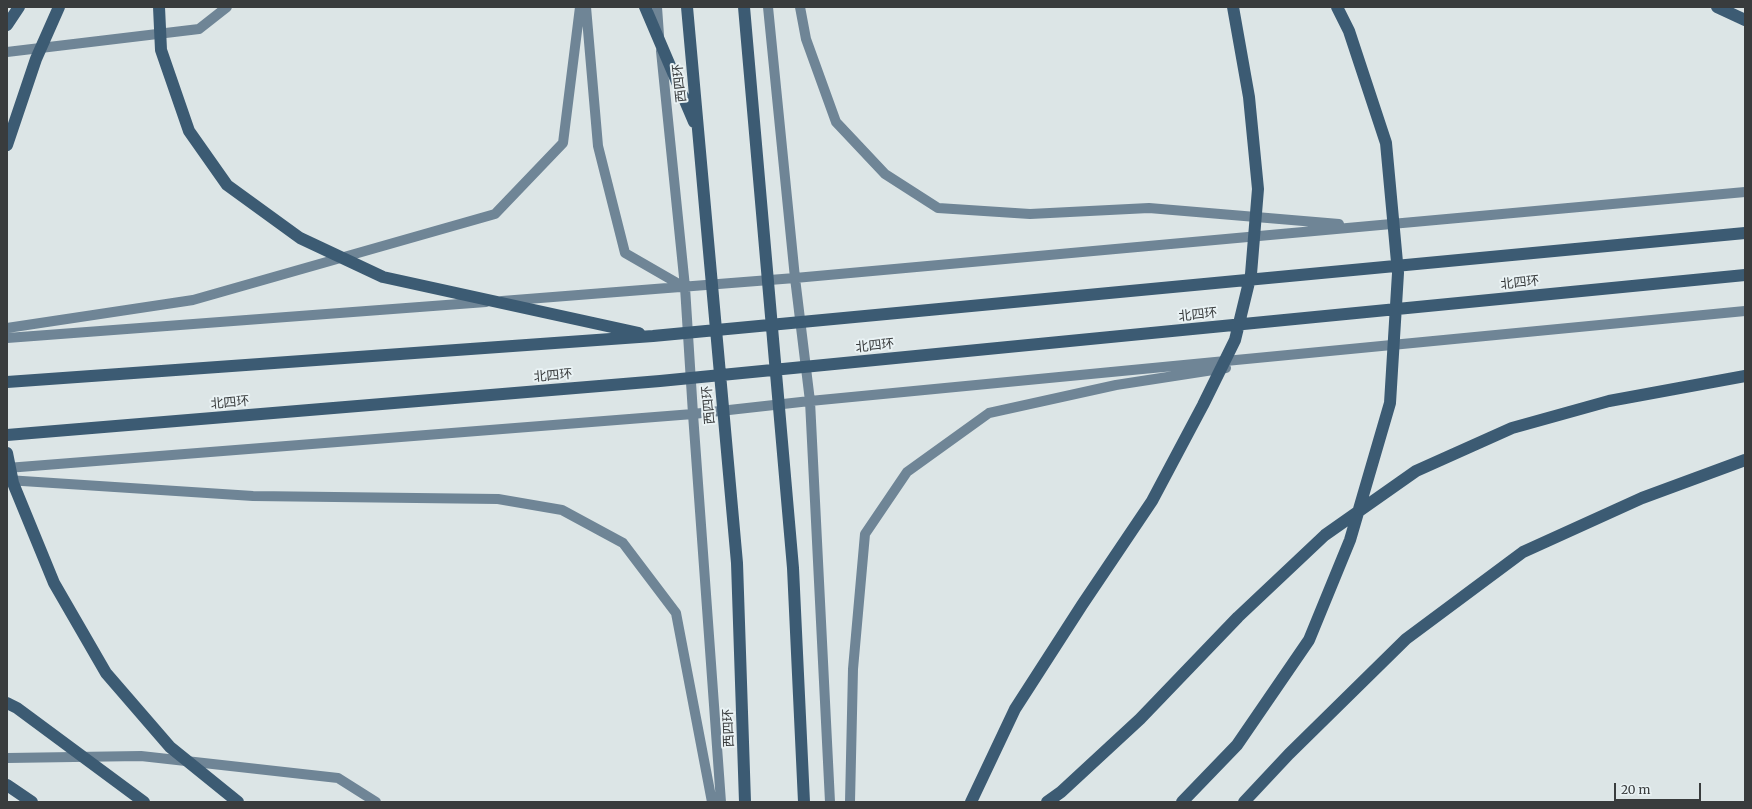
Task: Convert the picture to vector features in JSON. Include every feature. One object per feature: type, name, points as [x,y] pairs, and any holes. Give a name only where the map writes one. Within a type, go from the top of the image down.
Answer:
[{"type":"highway","points":[[7,26],[19,7]]},
{"type":"highway","points":[[7,144],[36,59],[59,7]]},
{"type":"highway","points":[[160,7],[160,50],[189,131],[227,185],[300,238],[383,277],[653,336]]},
{"type":"highway","points":[[645,7],[699,133]]},
{"type":"highway","name":"西四环","points":[[687,7],[737,563],[745,802]]},
{"type":"highway","points":[[744,7],[793,568],[804,802]]},
{"type":"highway","points":[[971,802],[1015,709],[1082,605],[1152,501],[1203,405],[1235,340],[1251,274],[1258,189],[1249,97],[1233,7]]},
{"type":"highway","points":[[1182,802],[1237,745],[1309,640],[1350,540],[1390,404],[1398,273],[1386,144],[1349,31],[1337,7]]},
{"type":"highway","points":[[1717,7],[1745,20]]},
{"type":"highway","points":[[7,382],[653,336],[1745,233]]},
{"type":"highway","name":"北四环","points":[[7,435],[660,381],[1745,275]]},
{"type":"highway","points":[[1047,802],[1061,792],[1140,719],[1238,617],[1325,535],[1416,471],[1512,428],[1609,401],[1745,376]]},
{"type":"highway","points":[[7,453],[13,483],[54,582],[106,673],[170,748],[238,802]]},
{"type":"highway","points":[[1244,802],[1289,754],[1406,639],[1523,552],[1642,498],[1745,460]]},
{"type":"highway","points":[[7,703],[17,708],[144,802]]},
{"type":"highway","points":[[7,785],[32,802]]},
{"type":"street","points":[[7,52],[199,29],[227,7]]},
{"type":"street","points":[[7,328],[193,300],[495,214],[563,143],[580,7]]},
{"type":"street","points":[[586,7],[598,146],[625,252],[685,287]]},
{"type":"street","points":[[657,7],[685,287],[692,414],[721,802]]},
{"type":"street","points":[[768,7],[795,278],[810,401],[830,802]]},
{"type":"street","points":[[800,7],[806,39],[836,122],[885,174],[938,208],[1030,214],[1149,208],[1367,226]]},
{"type":"street","points":[[7,338],[795,278],[1745,192]]},
{"type":"street","points":[[7,468],[692,414],[810,401],[1745,311]]},
{"type":"street","points":[[850,802],[852,669],[865,534],[907,472],[989,413],[1116,385],[1346,349]]},
{"type":"street","points":[[7,480],[253,496],[498,499],[562,510],[623,543],[676,613],[712,802]]},
{"type":"street","points":[[7,758],[141,756],[338,778],[376,802]]}]
